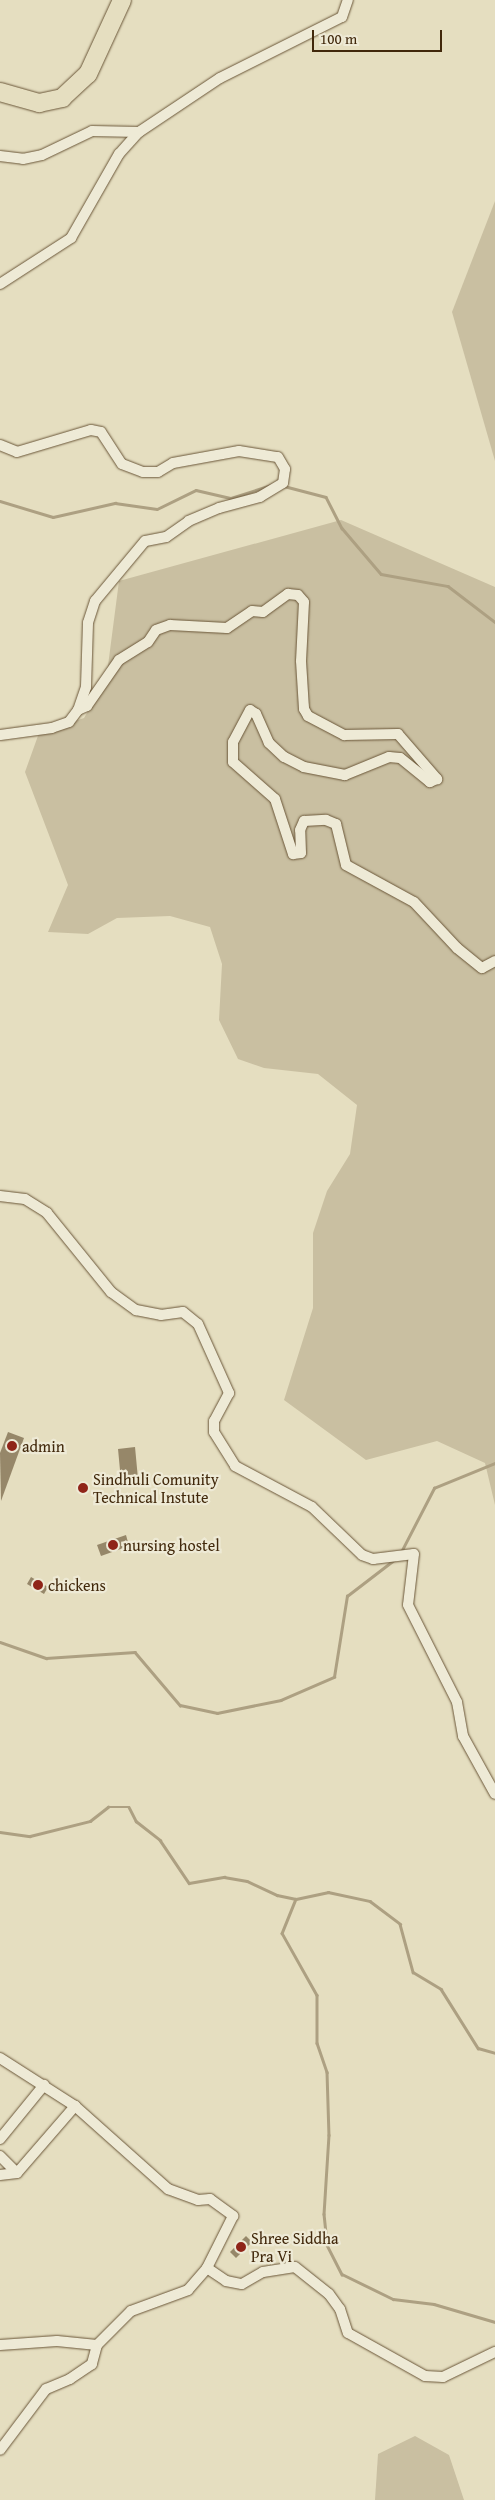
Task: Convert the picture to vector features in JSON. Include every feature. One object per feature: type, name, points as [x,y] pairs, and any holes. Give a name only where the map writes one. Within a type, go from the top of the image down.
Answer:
[{"type":"highway","points":[[0,92],[39,103],[62,98],[88,74],[122,0]]},
{"type":"street","points":[[0,284],[72,238],[119,154],[139,132],[220,78],[342,17],[348,0]]},
{"type":"street","points":[[0,156],[23,159],[42,155],[92,131],[139,132]]},
{"type":"street","points":[[0,445],[17,452],[91,430],[101,432],[122,464],[143,472],[158,472],[173,463],[240,451],[278,457],[285,469],[283,483],[260,498],[219,508],[188,521],[166,537],[145,541],[122,572],[106,584],[88,623],[86,687],[78,710],[69,722],[52,728],[0,735]]},
{"type":"street","points":[[78,710],[87,706],[119,660],[148,642],[156,630],[170,625],[227,628],[252,611],[263,612],[288,594],[298,595],[304,602],[301,661],[304,709],[308,716],[344,735],[364,737],[390,731],[398,734],[437,779],[430,782],[400,758],[389,757],[345,775],[304,767],[284,757],[269,743],[256,714],[250,710],[233,742],[233,762],[275,799],[293,854],[301,853],[300,830],[304,821],[326,820],[336,824],[346,865],[414,902],[457,948],[482,968],[495,961]]},
{"type":"street","points":[[0,1196],[25,1199],[47,1213],[111,1292],[136,1310],[161,1315],[183,1312],[198,1324],[229,1392],[214,1421],[214,1432],[235,1466],[312,1507],[362,1555],[373,1559],[414,1554],[408,1605],[457,1702],[463,1736],[495,1794]]},
{"type":"street","points":[[0,2058],[75,2106],[168,2189],[198,2200],[210,2198],[233,2216],[207,2268],[188,2290],[131,2311],[97,2345],[92,2364],[70,2379],[46,2389],[0,2450]]},
{"type":"street","points":[[0,2139],[44,2085]]},
{"type":"street","points":[[0,2176],[17,2173],[75,2106]]},
{"type":"street","points":[[0,2156],[17,2173]]},
{"type":"street","points":[[207,2268],[234,2285],[263,2272],[295,2267],[328,2294],[340,2309],[348,2333],[425,2376],[443,2377],[495,2352]]},
{"type":"street","points":[[0,2345],[57,2341],[97,2345]]},
{"type":"shaded area","points":[[495,201],[495,461],[452,312]]},
{"type":"shaded area","points":[[341,520],[495,587],[495,1505],[485,1463],[437,1441],[366,1460],[284,1400],[313,1308],[313,1233],[327,1191],[350,1154],[357,1105],[318,1074],[264,1068],[238,1059],[219,1020],[222,964],[210,927],[170,916],[117,918],[88,934],[48,932],[68,885],[25,772],[39,733],[84,718],[106,681],[119,581]]},
{"type":"shaded area","points":[[415,2436],[449,2455],[464,2500],[375,2500],[378,2454]]},
{"type":"building","name":"admin","points":[[8,1432],[24,1438],[1,1501],[0,1453]]},
{"type":"building","points":[[135,1447],[138,1479],[121,1481],[118,1449]]},
{"type":"building","name":"nursing hostel","points":[[126,1535],[129,1546],[101,1556],[97,1545]]},
{"type":"building","name":"chickens","points":[[31,1577],[48,1587],[44,1594],[27,1584]]},
{"type":"building","name":"Shree Siddha Pra Vi","points":[[246,2236],[252,2242],[236,2258],[230,2252]]},
{"type":"waterway","points":[[0,501],[53,517],[115,503],[157,509],[196,490],[231,498],[271,485]]},
{"type":"waterway","points":[[284,486],[326,497],[342,528],[381,574],[448,586],[495,622]]},
{"type":"waterway","points":[[401,1552],[434,1488],[495,1463]]},
{"type":"waterway","points":[[0,1642],[46,1658],[135,1652],[180,1705],[217,1713],[281,1700],[334,1677],[347,1596],[394,1560]]},
{"type":"waterway","points":[[0,1832],[30,1836],[90,1821],[108,1807],[129,1807],[136,1821],[160,1840],[189,1883],[224,1877],[247,1881],[277,1895],[296,1899],[282,1933],[317,1995],[317,2043],[327,2072],[329,2135],[324,2214],[327,2245],[342,2274],[393,2299],[434,2304],[495,2322]]},
{"type":"waterway","points":[[296,1899],[328,1892],[370,1901],[400,1924],[413,1972],[441,1989],[478,2048],[495,2053]]},
{"type":"place","name":"admin","points":[[12,1446]]},
{"type":"place","name":"Sindhuli Comunity Technical Instute","points":[[83,1488]]},
{"type":"place","name":"nursing hostel","points":[[113,1545]]},
{"type":"place","name":"chickens","points":[[38,1585]]},
{"type":"place","name":"Shree Siddha Pra Vi","points":[[241,2247]]}]
